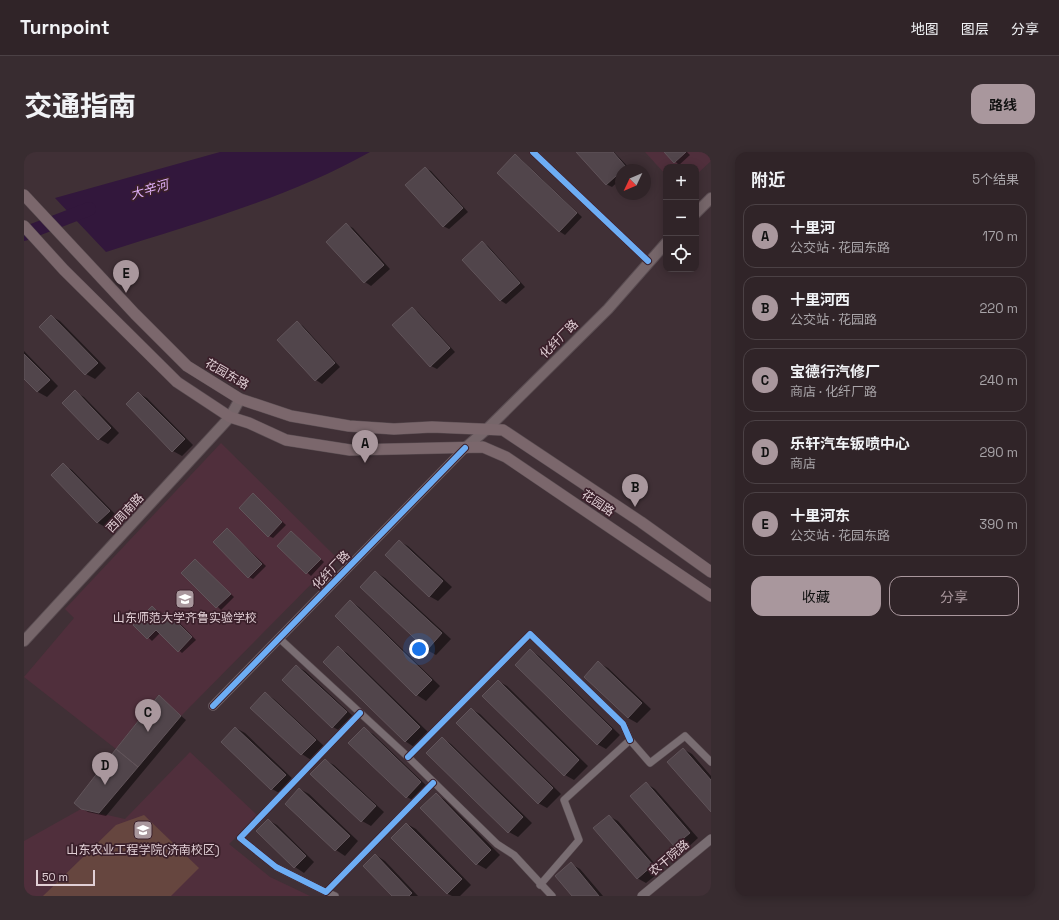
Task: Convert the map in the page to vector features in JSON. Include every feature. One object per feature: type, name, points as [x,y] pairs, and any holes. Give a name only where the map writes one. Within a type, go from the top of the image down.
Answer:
[{"type":"main road","points":[[699,210],[711,198]]},
{"type":"main road","name":"花园东路","points":[[28,199],[87,263],[187,366],[240,399],[291,416],[349,426],[394,429],[432,427],[487,429]]},
{"type":"main road","points":[[24,226],[64,270],[177,382],[230,417],[248,423],[286,440],[350,450],[465,448]]},
{"type":"main road","name":"化纤厂路","points":[[465,448],[487,429],[608,309],[648,261],[663,246]]},
{"type":"main road","name":"西周南路","points":[[24,641],[230,417],[240,399]]},
{"type":"main road","name":"花园路","points":[[487,429],[503,430],[521,441],[641,522],[711,572]]},
{"type":"main road","name":"花园路","points":[[465,448],[483,447],[506,457],[711,596]]},
{"type":"street","points":[[534,152],[648,261]]},
{"type":"street","name":"化纤厂路","points":[[213,706],[465,448]]},
{"type":"street","points":[[408,757],[530,634],[623,724],[630,740],[650,763],[685,736],[711,762]]},
{"type":"street","points":[[280,639],[408,757],[497,844],[514,856],[552,896]]},
{"type":"street","points":[[335,896],[276,867],[240,838],[360,712]]},
{"type":"street","points":[[540,884],[579,840],[564,800],[630,740]]},
{"type":"street","points":[[326,892],[433,783]]},
{"type":"street","name":"农干院路","points":[[642,896],[711,839]]},
{"type":"shaded area","points":[[645,152],[711,152],[711,161],[699,172],[699,164],[663,164],[663,172]]},
{"type":"shaded area","name":"山东师范大学齐鲁实验学校","points":[[221,443],[337,558],[181,716],[158,695],[116,749],[24,677],[74,618],[65,609]]},
{"type":"shaded area","name":"山东农业工程学院(济南校区)","points":[[190,752],[258,816],[229,844],[270,877],[310,896],[24,896],[24,841],[81,809],[125,819]]},
{"type":"shaded area","points":[[144,815],[199,868],[171,896],[43,896],[116,825]]},
{"type":"water","points":[[220,152],[370,152],[307,183],[274,196],[207,220],[106,252],[55,198]]},
{"type":"building","points":[[576,152],[613,152],[623,164],[615,164],[615,177],[606,185]]},
{"type":"building","points":[[664,152],[686,152],[674,163]]},
{"type":"building","points":[[515,154],[577,213],[559,232],[497,173]]},
{"type":"building","points":[[425,167],[463,208],[443,227],[405,185]]},
{"type":"building","points":[[346,223],[384,265],[364,283],[326,242]]},
{"type":"building","points":[[482,241],[520,283],[500,301],[462,260]]},
{"type":"building","points":[[412,307],[450,348],[430,367],[392,325]]},
{"type":"building","points":[[51,315],[98,363],[85,375],[39,327]]},
{"type":"building","points":[[297,321],[335,363],[315,381],[277,340]]},
{"type":"building","points":[[24,354],[50,380],[37,392],[24,379]]},
{"type":"building","points":[[75,390],[111,428],[98,440],[62,403]]},
{"type":"building","points":[[138,392],[185,439],[172,452],[126,404]]},
{"type":"building","points":[[63,463],[110,511],[97,523],[51,475]]},
{"type":"building","points":[[253,493],[282,522],[268,537],[239,508]]},
{"type":"building","points":[[227,528],[262,564],[248,578],[213,542]]},
{"type":"building","points":[[291,531],[321,559],[306,574],[277,546]]},
{"type":"building","points":[[399,540],[443,581],[429,597],[385,555]]},
{"type":"building","points":[[195,559],[231,594],[216,608],[181,573]]},
{"type":"building","points":[[375,571],[442,633],[427,650],[360,587]]},
{"type":"building","points":[[350,600],[432,680],[416,696],[335,616]]},
{"type":"building","points":[[152,606],[162,616],[166,611],[192,637],[178,652],[156,630],[147,639],[133,625]]},
{"type":"building","points":[[338,646],[420,727],[405,742],[323,662]]},
{"type":"building","points":[[530,649],[612,729],[597,745],[515,665]]},
{"type":"building","points":[[598,661],[642,703],[628,718],[584,677]]},
{"type":"building","points":[[296,665],[347,712],[332,728],[282,680]]},
{"type":"building","points":[[498,680],[579,760],[564,776],[482,696]]},
{"type":"building","points":[[265,692],[316,740],[301,755],[250,708]]},
{"type":"building","points":[[159,695],[181,716],[138,767],[116,749]]},
{"type":"building","points":[[471,708],[553,788],[538,804],[456,723]]},
{"type":"building","points":[[235,727],[286,775],[271,790],[221,742]]},
{"type":"building","points":[[364,727],[421,782],[406,798],[348,743]]},
{"type":"building","points":[[442,737],[523,817],[508,833],[426,753]]},
{"type":"building","points":[[683,748],[711,780],[711,812],[667,762]]},
{"type":"building","points":[[116,749],[138,767],[99,813],[81,809],[74,803]]},
{"type":"building","points":[[325,759],[376,806],[361,822],[310,774]]},
{"type":"building","points":[[646,782],[690,833],[674,846],[630,796]]},
{"type":"building","points":[[299,788],[350,836],[335,851],[285,804]]},
{"type":"building","points":[[436,793],[491,850],[476,865],[420,808]]},
{"type":"building","points":[[609,815],[653,865],[637,879],[593,828]]},
{"type":"building","points":[[268,819],[306,856],[294,868],[256,831]]},
{"type":"building","points":[[406,823],[462,879],[447,894],[391,838]]},
{"type":"building","points":[[375,854],[412,893],[409,896],[392,896],[363,866]]},
{"type":"building","points":[[571,862],[599,896],[572,896],[555,876]]},
{"type":"waterway","name":"大辛河","points":[[24,234],[89,209]]},
{"type":"cycle path","points":[[533,152],[648,261]]},
{"type":"cycle path","points":[[213,706],[465,448]]},
{"type":"cycle path","points":[[408,757],[530,634],[623,724],[630,740]]},
{"type":"cycle path","points":[[360,713],[240,838],[276,867],[326,892],[433,783]]},
{"type":"place","name":"十里河东","points":[[126,293]]},
{"type":"place","name":"十里河","points":[[365,463]]},
{"type":"place","name":"十里河西","points":[[635,507]]},
{"type":"place","name":"山东师范大学齐鲁实验学校","points":[[185,599]]},
{"type":"place","name":"宝德行汽修厂","points":[[148,732]]},
{"type":"place","name":"乐轩汽车钣喷中心","points":[[105,785]]},
{"type":"place","name":"山东农业工程学院(济南校区)","points":[[143,830]]}]
